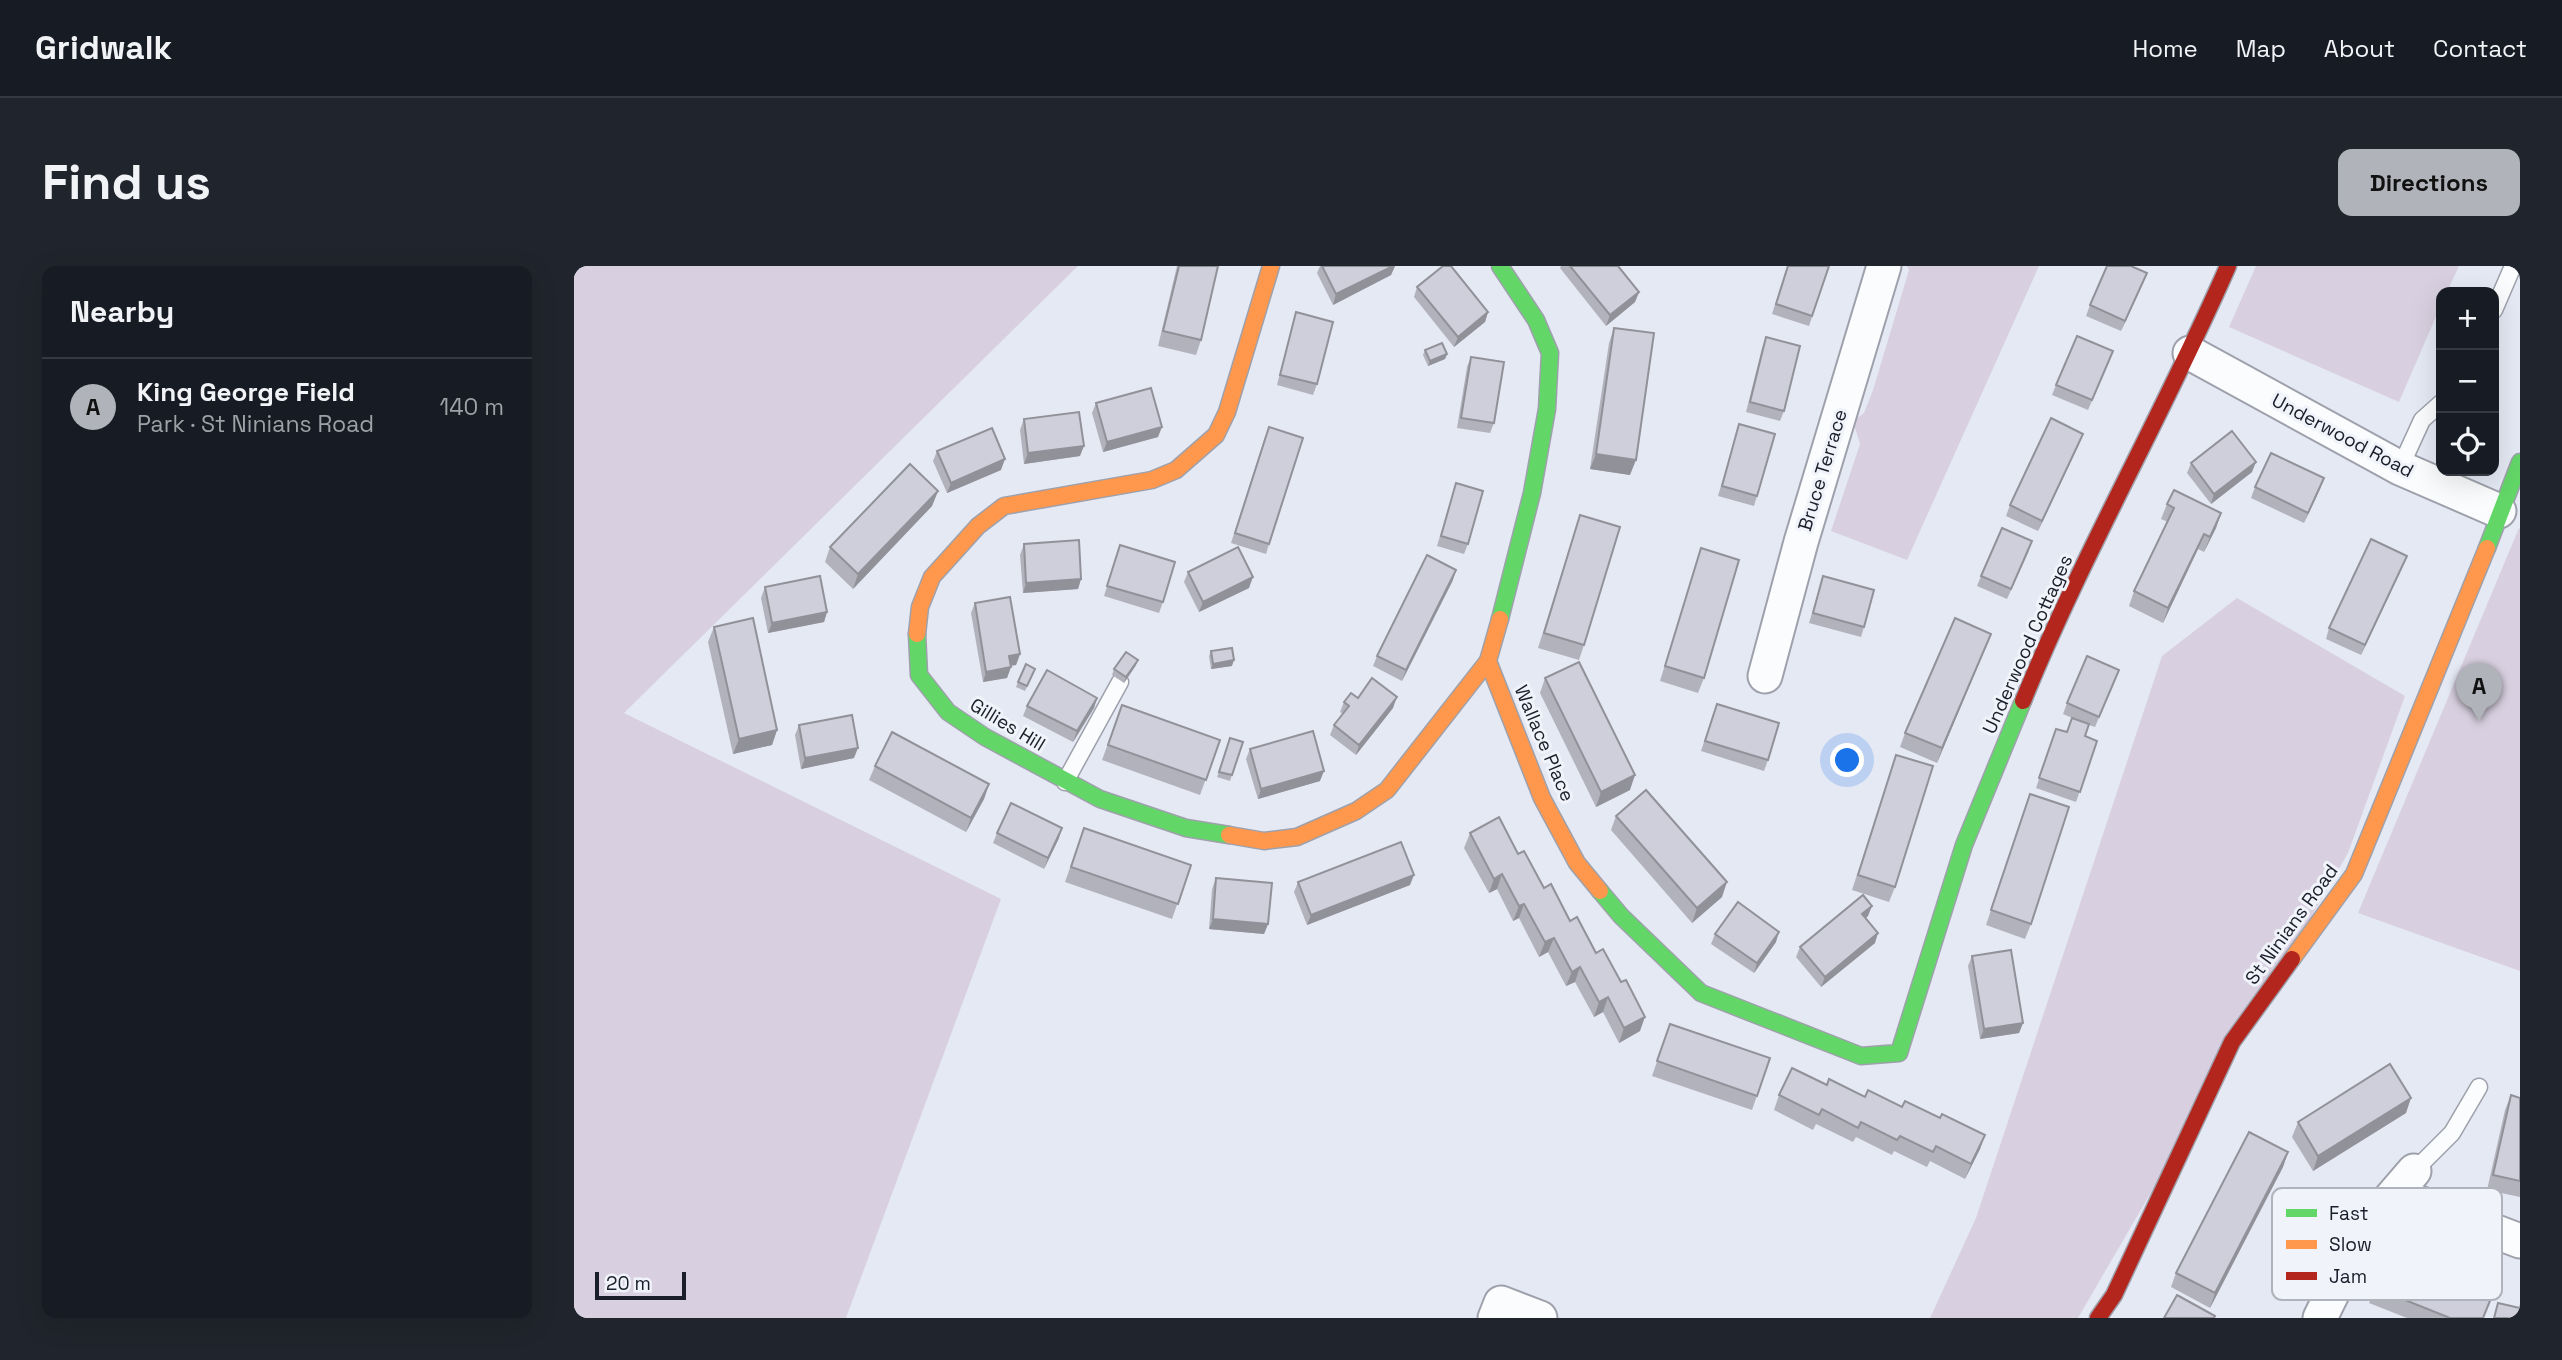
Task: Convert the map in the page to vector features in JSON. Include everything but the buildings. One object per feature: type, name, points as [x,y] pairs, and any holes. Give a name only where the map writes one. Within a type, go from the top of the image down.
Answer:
[{"type":"street","name":"Gillies Hill","points":[[1271,266],[1227,412],[1216,435],[1206,447],[1175,470],[1152,480],[1004,506],[953,551],[932,577],[920,607],[916,641],[919,676],[948,712],[985,737],[1100,799],[1186,828],[1264,841],[1297,837],[1356,811],[1387,790],[1488,661]]},
{"type":"street","points":[[1488,661],[1517,562],[1532,493],[1546,409],[1550,354],[1536,320],[1500,266]]},
{"type":"street","name":"Bruce Terrace","points":[[1765,676],[1801,542],[1884,266]]},
{"type":"street","name":"Underwood Cottages","points":[[1899,1053],[1964,845],[2046,644],[2190,353],[2228,266]]},
{"type":"street","name":"Underwood Road","points":[[2190,353],[2400,468],[2499,511]]},
{"type":"street","name":"St Ninians Road","points":[[2098,1318],[2114,1295],[2232,1042],[2354,874],[2476,581],[2499,511],[2520,462]]},
{"type":"street","name":"Wallace Place","points":[[1488,661],[1554,820],[1577,863],[1631,926],[1701,993],[1861,1056],[1899,1053]]},
{"type":"street","points":[[2400,1188],[2405,1182],[2417,1188]]},
{"type":"street","points":[[2502,1232],[2520,1241]]},
{"type":"street","points":[[2320,1318],[2329,1300]]},
{"type":"street","points":[[1498,1310],[1540,1318]]},
{"type":"lane","points":[[2499,298],[2513,266]]},
{"type":"lane","points":[[2400,468],[2422,420],[2436,407]]},
{"type":"lane","points":[[1065,782],[1120,682]]},
{"type":"lane","points":[[2405,1182],[2452,1133],[2479,1087]]},
{"type":"shaded area","points":[[574,266],[1078,266],[624,713],[1001,899],[846,1318],[574,1318]]},
{"type":"shaded area","points":[[1907,266],[2039,266],[1907,560],[1831,531],[1860,444],[1853,421],[1864,413],[1873,390],[1909,270]]},
{"type":"shaded area","points":[[2256,266],[2459,266],[2449,287],[2436,287],[2436,317],[2399,402],[2229,327]]},
{"type":"shaded area","points":[[2520,529],[2520,971],[2358,913]]},
{"type":"shaded area","points":[[2237,598],[2405,696],[2348,853],[2078,1318],[1930,1318],[1976,1218],[2162,656]]},
{"type":"traffic: fast","points":[[1500,266],[1536,320],[1550,353],[1547,409],[1532,493],[1500,619]]},
{"type":"traffic: fast","points":[[2487,548],[2520,462]]},
{"type":"traffic: fast","points":[[917,634],[919,675],[948,712],[985,737],[1100,799],[1186,828],[1229,835]]},
{"type":"traffic: fast","points":[[1600,891],[1621,916],[1701,993],[1861,1056],[1899,1053],[1964,845],[2023,701]]},
{"type":"traffic: slow","points":[[917,634],[920,607],[932,577],[978,526],[1004,506],[1152,480],[1176,470],[1216,435],[1227,412],[1271,266]]},
{"type":"traffic: slow","points":[[2292,959],[2354,874],[2487,548]]},
{"type":"traffic: slow","points":[[1500,619],[1488,661],[1542,798],[1577,863],[1600,891]]},
{"type":"traffic: slow","points":[[1229,835],[1264,841],[1297,837],[1356,811],[1387,790],[1488,661]]},
{"type":"traffic: jam","points":[[2023,701],[2071,591],[2228,266]]},
{"type":"traffic: jam","points":[[2098,1318],[2114,1295],[2232,1042],[2292,959]]},
{"type":"place","name":"King George Field","points":[[2479,721]]}]
